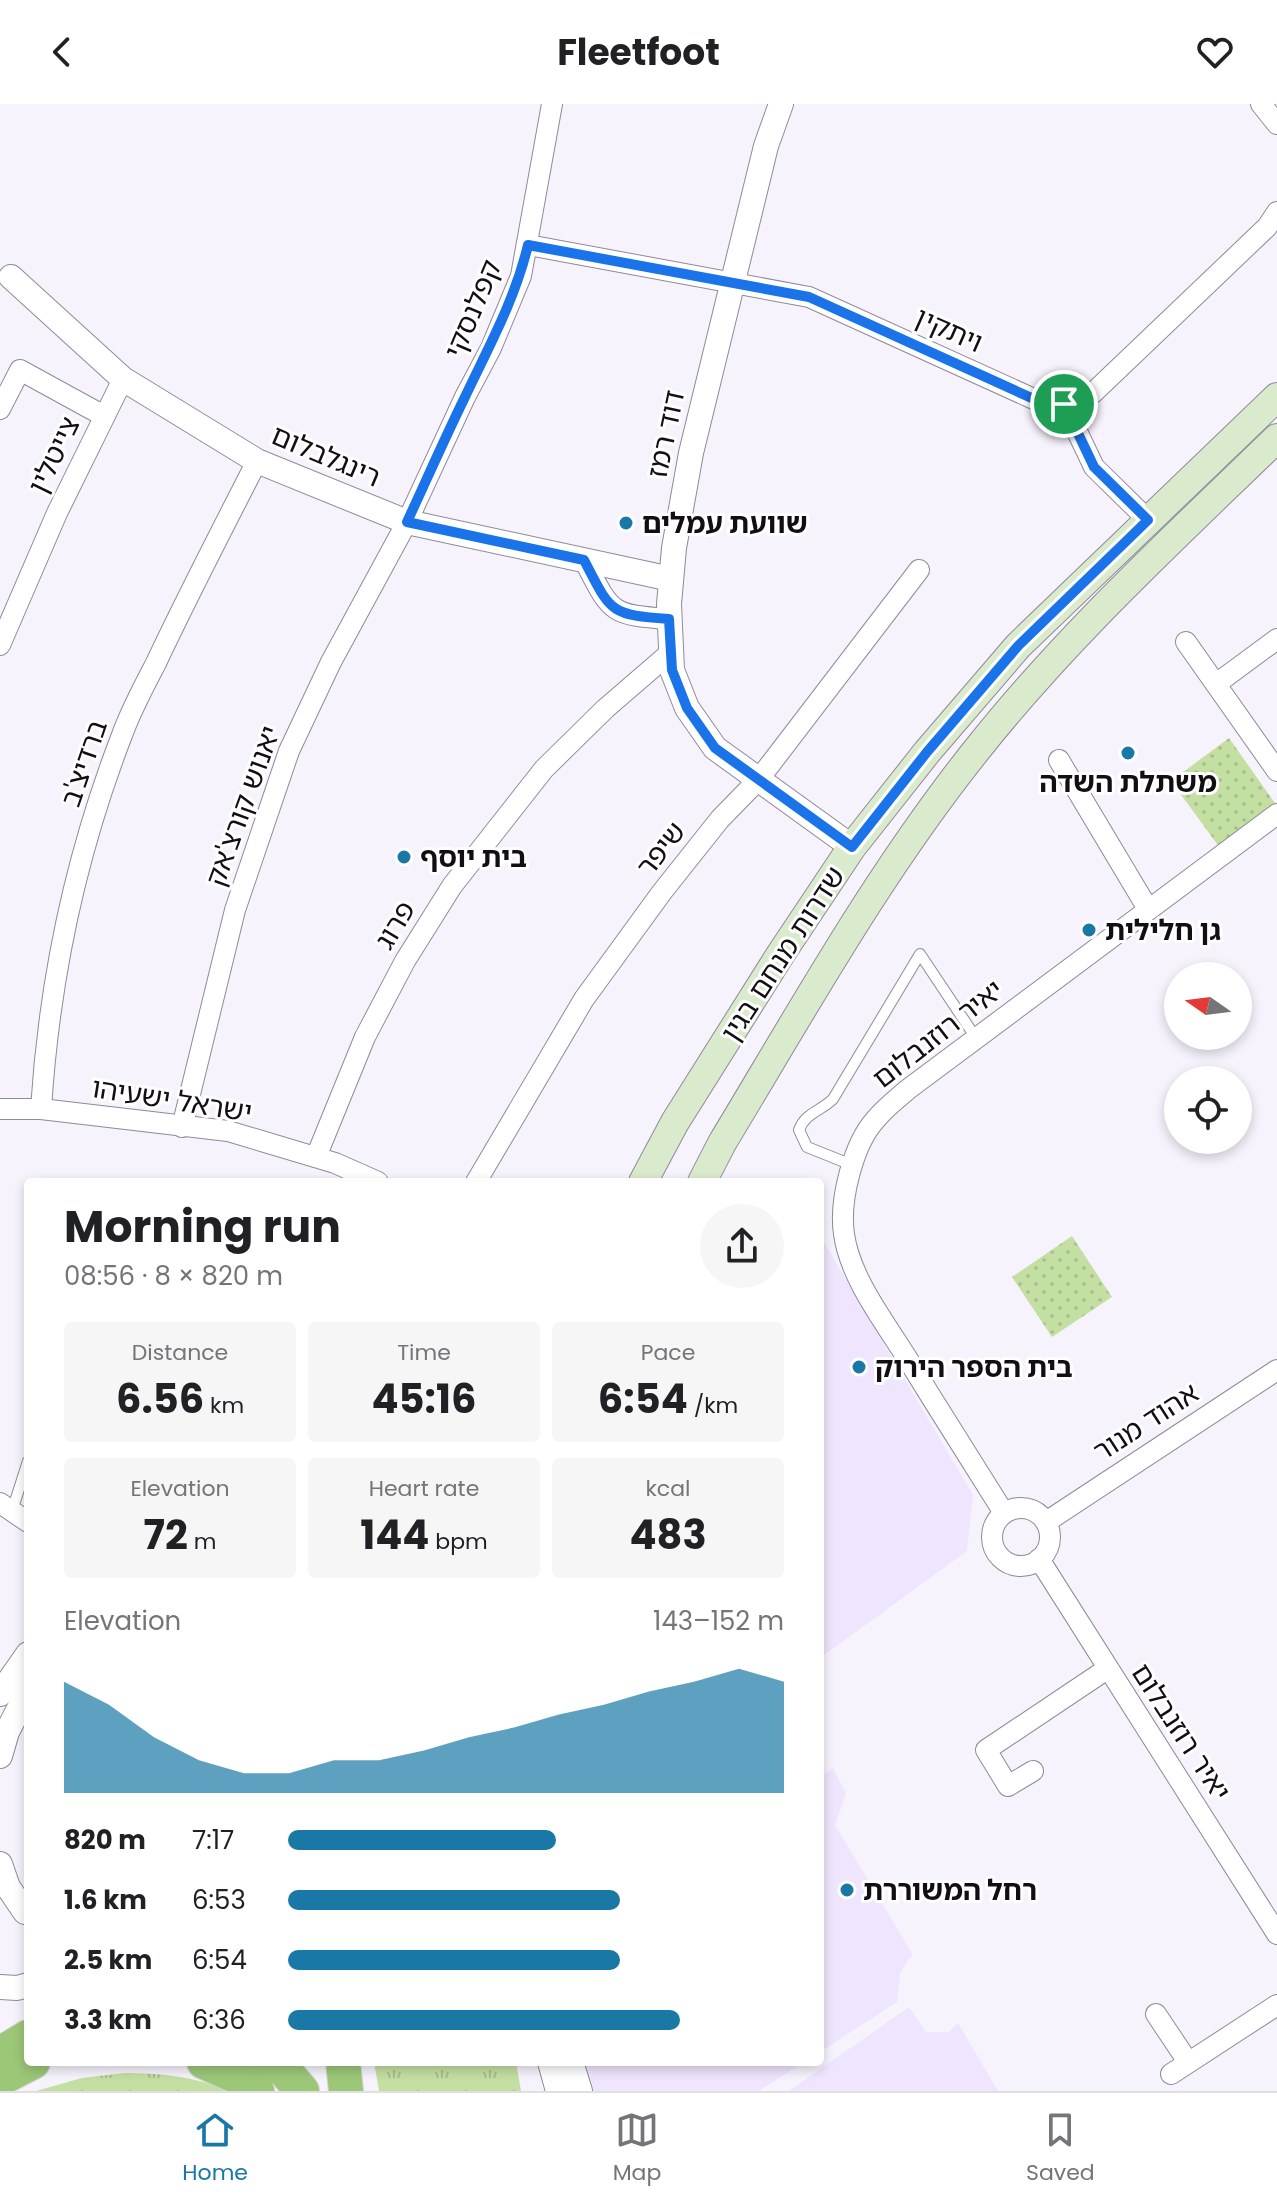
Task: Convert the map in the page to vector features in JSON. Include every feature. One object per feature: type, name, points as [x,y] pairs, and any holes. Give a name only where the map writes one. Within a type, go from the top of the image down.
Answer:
[{"type":"highway","points":[[0,2054],[24,2039]]},
{"type":"highway","points":[[0,2079],[25,2066]]},
{"type":"highway","points":[[213,2066],[240,2078],[257,2091]]},
{"type":"highway","points":[[343,2066],[346,2091]]},
{"type":"main road","name":"שדרות מנחם בגין","points":[[645,1178],[675,1122],[852,847],[927,752],[1018,646],[1277,397]]},
{"type":"main road","name":"שדרות מנחם בגין","points":[[704,1178],[722,1143],[891,866],[979,747],[1065,646],[1277,438]]},
{"type":"main road","points":[[329,2091],[332,2066]]},
{"type":"street","name":"קפלנסקי","points":[[407,522],[491,348],[521,276],[552,104]]},
{"type":"street","name":"דוד רמז","points":[[781,104],[766,146],[691,453],[671,579],[669,619],[672,670],[687,708],[715,748],[852,847]]},
{"type":"street","points":[[1261,104],[1277,124]]},
{"type":"street","points":[[1148,520],[1094,467],[1064,404],[1093,393],[1267,227],[1277,212]]},
{"type":"street","name":"ויתקין","points":[[528,245],[809,297],[1036,400],[1064,404]]},
{"type":"street","name":"רינגלבלום","points":[[11,277],[123,379],[257,461],[407,522],[671,579]]},
{"type":"street","points":[[0,409],[20,370],[104,416]]},
{"type":"street","name":"צייטלין","points":[[0,645],[57,513],[123,379]]},
{"type":"street","name":"ברדיצ'ב","points":[[41,1109],[45,1043],[56,978],[98,802],[123,731],[257,461]]},
{"type":"street","name":"יאנוש קורצ'אק","points":[[182,1127],[235,910],[289,751],[331,662],[407,522]]},
{"type":"street","points":[[584,560],[610,607],[631,616],[669,619]]},
{"type":"street","name":"שיפר","points":[[478,1178],[584,999],[662,892],[720,819],[759,779],[919,570]]},
{"type":"street","points":[[1216,684],[1277,639]]},
{"type":"street","points":[[1186,642],[1277,771]]},
{"type":"street","name":"פרוג","points":[[316,1157],[365,1037],[405,961],[452,886],[544,769],[605,709],[671,652]]},
{"type":"street","points":[[1059,760],[1148,909]]},
{"type":"street","name":"יאיר רוזנבלום","points":[[1004,1513],[892,1334],[850,1258],[843,1233],[844,1208],[852,1165],[861,1139],[875,1119],[907,1090],[1042,985],[1277,814]]},
{"type":"street","name":"ישראל ישעיהו","points":[[0,1109],[41,1109],[228,1131],[335,1163],[369,1178]]},
{"type":"street","name":"אהוד מנור","points":[[1046,1522],[1277,1370]]},
{"type":"street","points":[[1020,1508],[1030,1509],[1046,1522],[1049,1543],[1039,1559],[1027,1565],[1017,1565],[999,1556],[992,1540],[993,1529],[1004,1513],[1020,1508]]},
{"type":"street","name":"יאיר רוזנבלום","points":[[1039,1559],[1277,1934]]},
{"type":"street","points":[[0,1694],[24,1660]]},
{"type":"street","points":[[1033,1771],[1008,1786],[986,1750],[1107,1669]]},
{"type":"street","points":[[0,1756],[12,1721],[24,1698]]},
{"type":"street","points":[[0,1864],[8,1887],[24,1909]]},
{"type":"street","points":[[0,1911],[15,1909],[24,1912]]},
{"type":"street","points":[[1156,2014],[1180,2068],[1277,2005]]},
{"type":"street","points":[[551,2066],[558,2091]]},
{"type":"street","points":[[572,2066],[580,2091]]},
{"type":"lane","points":[[852,1165],[807,1147],[799,1130],[809,1114],[822,1110],[833,1099],[920,954],[976,1038]]},
{"type":"lane","points":[[13,1512],[24,1475]]},
{"type":"shaded area","name":"בית הספר הירוק","points":[[824,1242],[973,1495],[967,1551],[824,1655]]},
{"type":"shaded area","name":"רחל המשוררת","points":[[833,1768],[846,1793],[835,1825],[913,1955],[900,1974],[897,2002],[824,2049],[824,1774]]},
{"type":"shaded area","points":[[909,2007],[926,2032],[949,2032],[958,2023],[998,2091],[789,2091]]},
{"type":"shaded area","points":[[583,2066],[798,2066],[759,2091],[591,2091]]},
{"type":"green space","points":[[1229,738],[1277,806],[1220,848],[1171,781]]},
{"type":"green space","points":[[1072,1236],[1112,1297],[1052,1337],[1012,1277]]},
{"type":"green space","points":[[375,2066],[517,2066],[521,2091],[379,2091]]},
{"type":"green space","points":[[124,2073],[177,2076],[228,2091],[36,2091],[82,2078]]},
{"type":"place","name":"שוועת עמלים","points":[[626,523]]},
{"type":"place","name":"משתלת השדה","points":[[1128,753]]},
{"type":"place","name":"בית יוסף","points":[[404,857]]},
{"type":"place","name":"גן חלילית","points":[[1089,930]]},
{"type":"place","name":"בית הספר הירוק","points":[[859,1367]]},
{"type":"place","name":"רחל המשוררת","points":[[847,1890]]},
{"type":"route","points":[[528,245],[809,297],[1036,400],[1064,404],[1094,467],[1148,520],[1018,646],[927,752],[852,847],[715,748],[687,708],[672,670],[669,619],[631,616],[610,607],[584,560],[407,522],[491,348],[521,276],[528,245]]}]
